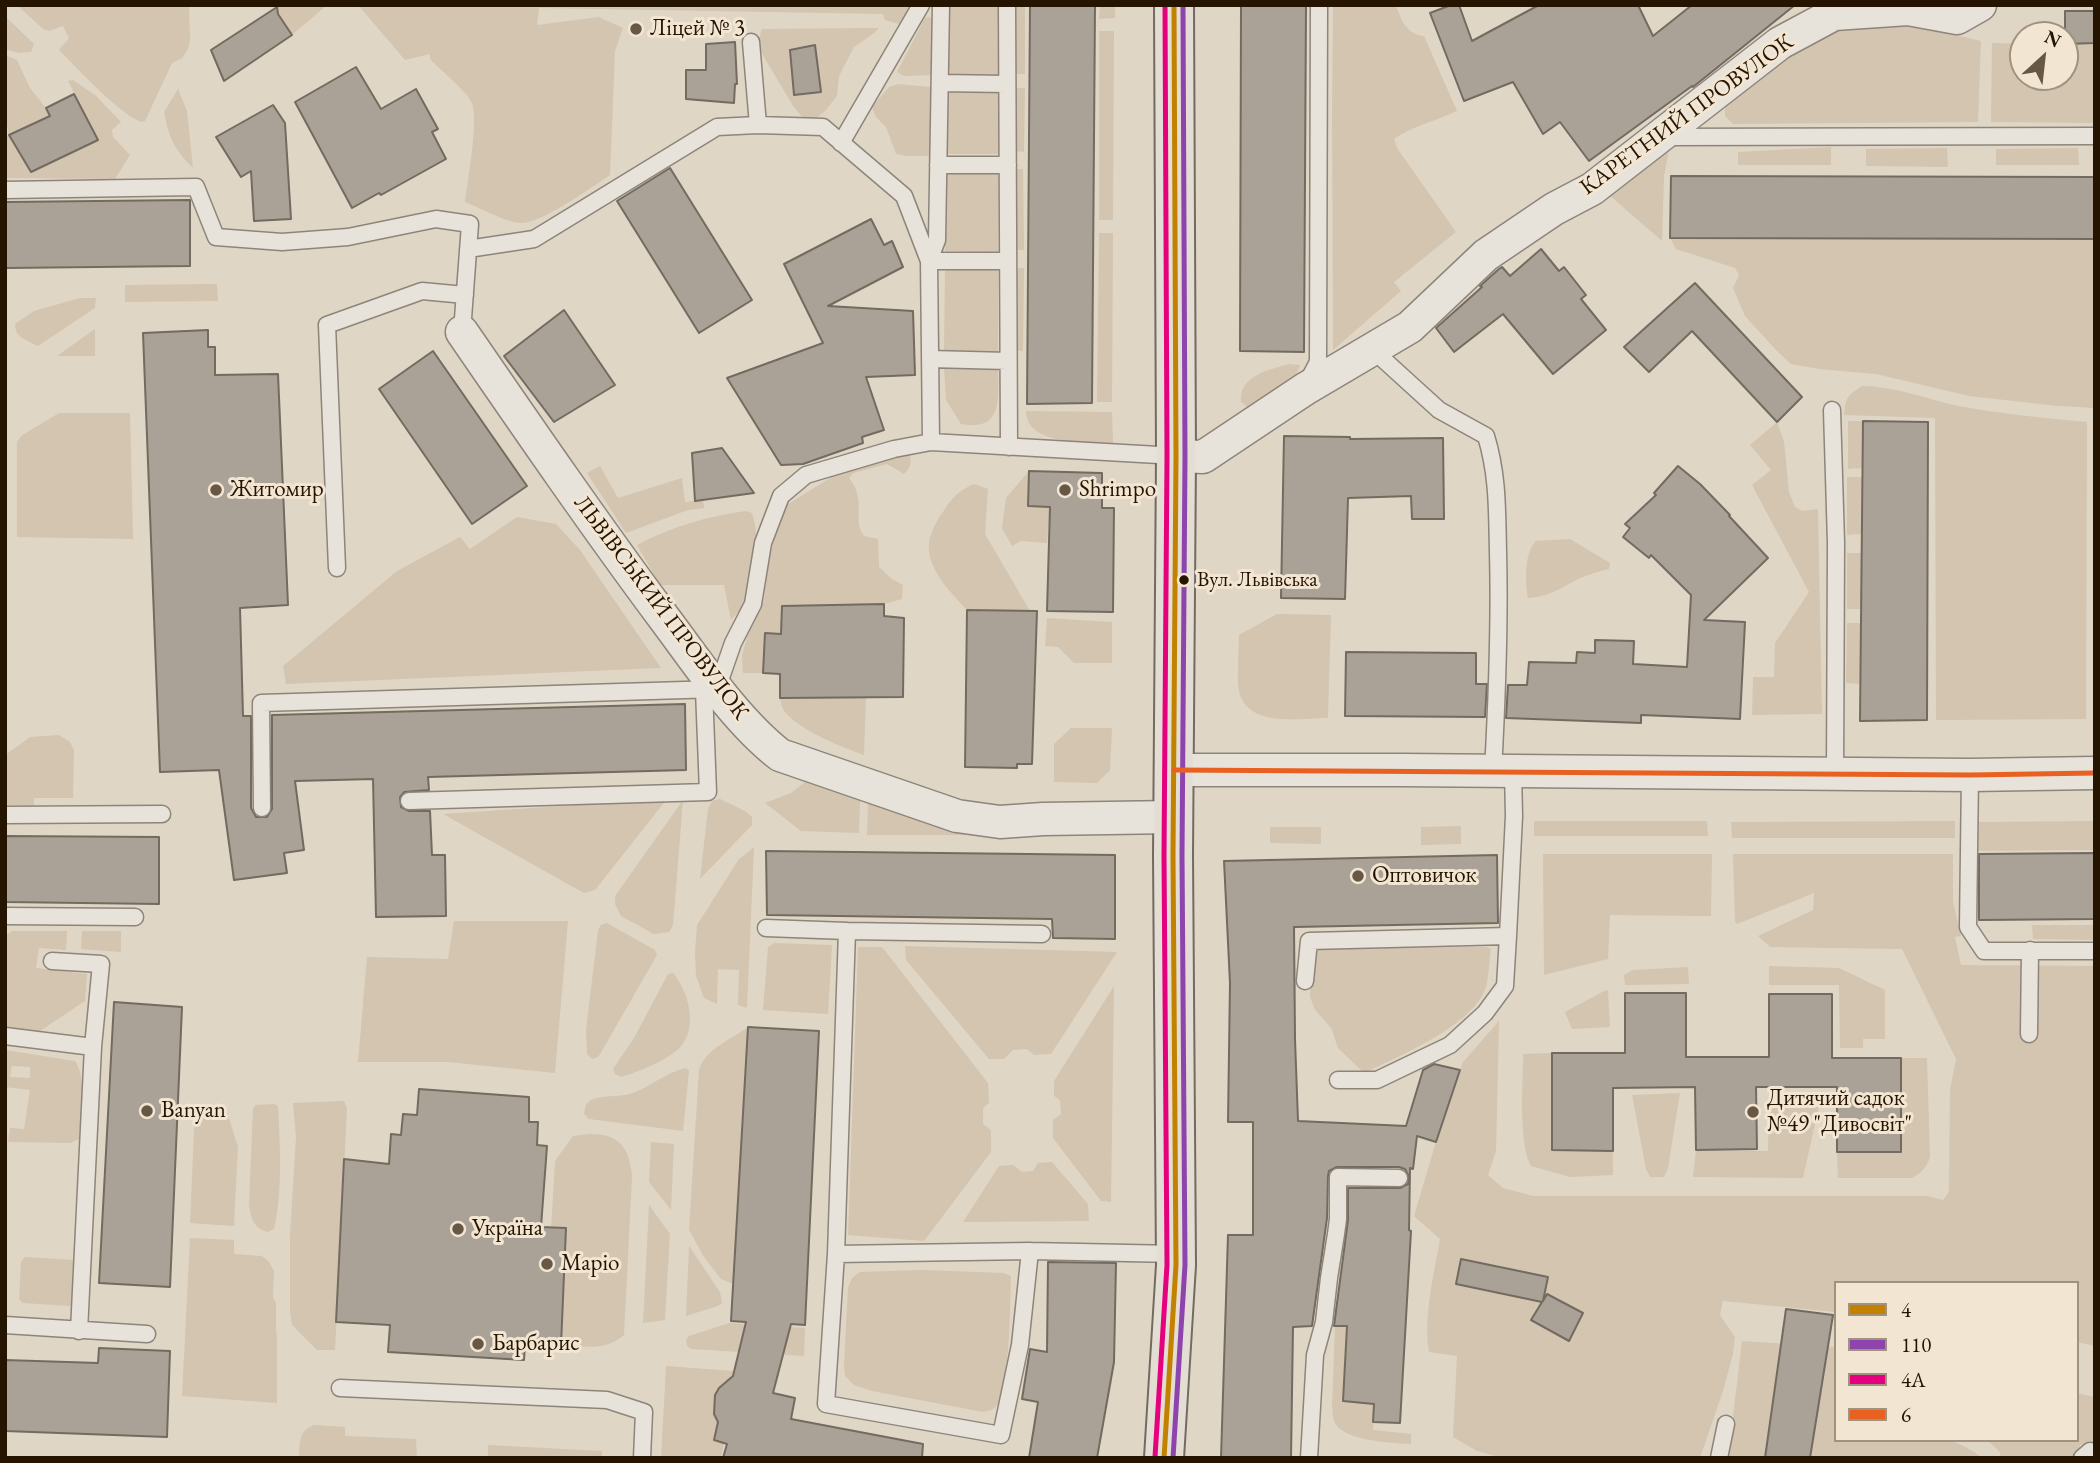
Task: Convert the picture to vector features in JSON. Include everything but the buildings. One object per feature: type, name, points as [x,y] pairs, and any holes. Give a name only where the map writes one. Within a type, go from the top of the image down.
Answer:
[{"type":"highway","points":[[1164,1458],[1175,1254],[1174,5]]},
{"type":"street","name":"КАРЕТНИЙ ПРОВУЛОК","points":[[1176,456],[1203,457],[1305,389],[1410,327],[1486,255],[1554,209],[1592,189],[1780,43],[1834,14],[1908,9],[1957,18],[1980,5]]},
{"type":"street","name":"ЛЬВІВСЬКИЙ ПРОВУЛОК","points":[[462,332],[710,689],[780,755],[957,816],[1000,822],[1174,817]]},
{"type":"street","points":[[1174,770],[1970,775],[2095,773]]},
{"type":"lane","points":[[841,143],[920,5]]},
{"type":"lane","points":[[929,261],[937,240],[942,5]]},
{"type":"lane","points":[[1007,5],[1009,447]]},
{"type":"lane","points":[[1305,389],[1318,362],[1319,5]]},
{"type":"lane","points":[[751,42],[758,125]]},
{"type":"lane","points":[[940,83],[1007,84]]},
{"type":"lane","points":[[468,249],[534,239],[717,127],[823,127],[904,196],[929,261],[931,442]]},
{"type":"lane","points":[[1659,137],[2095,136]]},
{"type":"lane","points":[[938,165],[1007,165]]},
{"type":"lane","points":[[5,190],[196,187],[216,237],[282,242],[348,237],[436,219],[470,224],[462,332]]},
{"type":"lane","points":[[929,261],[1008,261]]},
{"type":"lane","points":[[337,568],[327,325],[422,291],[465,295]]},
{"type":"lane","points":[[1338,1080],[1377,1080],[1450,1045],[1485,1013],[1505,986],[1514,816],[1503,771],[1497,480],[1486,436],[1439,410],[1373,349]]},
{"type":"lane","points":[[930,359],[1008,361]]},
{"type":"lane","points":[[1832,410],[1836,543],[1835,774]]},
{"type":"lane","points":[[409,801],[708,792],[710,689],[753,604],[764,543],[781,496],[806,475],[894,449],[931,442],[1176,456]]},
{"type":"lane","points":[[262,808],[261,703],[710,689]]},
{"type":"lane","points":[[1970,775],[1968,927],[1984,951],[2095,951]]},
{"type":"lane","points":[[5,816],[162,814]]},
{"type":"lane","points":[[5,916],[135,917]]},
{"type":"lane","points":[[766,928],[1042,934]]},
{"type":"lane","points":[[847,931],[836,1254],[826,1404],[1001,1435],[1020,1345],[1030,1251]]},
{"type":"lane","points":[[1305,981],[1309,941],[1508,936]]},
{"type":"lane","points":[[2029,1034],[2030,950]]},
{"type":"lane","points":[[52,961],[101,964],[93,1047],[79,1331]]},
{"type":"lane","points":[[5,1036],[93,1047]]},
{"type":"lane","points":[[1309,1458],[1315,1355],[1324,1322],[1338,1226],[1338,1177],[1399,1178]]},
{"type":"lane","points":[[836,1254],[1030,1251],[1175,1254]]},
{"type":"lane","points":[[5,1325],[147,1334]]},
{"type":"lane","points":[[340,1388],[607,1400],[644,1412],[642,1458]]},
{"type":"lane","points":[[1719,1458],[1726,1424]]},
{"type":"lane","points":[[2082,1458],[2090,1451],[2095,1451]]},
{"type":"shaded area","points":[[17,5],[189,5],[188,49],[182,58],[172,63],[145,121],[142,122],[111,101],[59,50],[69,38],[63,26],[49,31],[43,29]]},
{"type":"shaded area","points":[[275,5],[327,5],[292,35],[274,9]]},
{"type":"shaded area","points":[[358,5],[912,5],[908,15],[899,24],[885,20],[883,14],[539,8],[537,25],[599,17],[623,28],[615,51],[610,175],[554,211],[531,221],[517,223],[465,202],[474,123],[474,111],[469,98],[430,59],[430,54],[405,60]]},
{"type":"shaded area","points":[[947,5],[1001,5],[1000,78],[947,77]]},
{"type":"shaded area","points":[[1016,5],[1025,5],[1025,74],[1014,74]]},
{"type":"shaded area","points":[[1100,5],[1115,5],[1115,18],[1099,19]]},
{"type":"shaded area","points":[[1333,5],[1396,5],[1409,30],[1424,36],[1457,111],[1394,139],[1397,148],[1456,232],[1394,282],[1401,291],[1333,350],[1332,112]]},
{"type":"shaded area","points":[[5,16],[34,44],[31,52],[19,53],[5,49]]},
{"type":"shaded area","points":[[930,17],[933,20],[933,75],[904,76],[897,72],[925,18]]},
{"type":"shaded area","points":[[1906,23],[1981,41],[1978,122],[1733,124],[1725,116],[1725,108],[1785,59],[1819,37],[1852,24]]},
{"type":"shaded area","points":[[879,28],[854,47],[839,76],[837,96],[815,119],[803,118],[793,106],[757,45],[762,29]]},
{"type":"shaded area","points":[[1099,31],[1114,31],[1113,220],[1099,220]]},
{"type":"shaded area","points":[[1992,43],[2009,44],[2009,91],[2079,91],[2079,44],[2095,43],[2095,123],[1991,122]]},
{"type":"shaded area","points":[[5,55],[17,60],[30,88],[46,108],[98,140],[68,81],[73,80],[95,95],[121,122],[112,130],[113,137],[130,155],[115,179],[5,178],[5,139],[9,135],[5,114]]},
{"type":"shaded area","points":[[898,84],[930,87],[932,156],[896,154],[886,127],[876,117],[872,107],[889,87]]},
{"type":"shaded area","points":[[946,88],[1000,89],[1000,154],[945,154]]},
{"type":"shaded area","points":[[1016,88],[1025,88],[1024,152],[1015,151]]},
{"type":"shaded area","points":[[178,89],[187,111],[193,168],[173,143],[164,112]]},
{"type":"shaded area","points":[[1831,147],[1831,165],[1738,165],[1738,152]]},
{"type":"shaded area","points":[[1947,148],[1948,167],[1866,166],[1866,149]]},
{"type":"shaded area","points":[[2078,148],[2079,165],[1996,165],[1996,149]]},
{"type":"shaded area","points":[[1669,150],[1664,176],[1662,241],[1608,194],[1663,151]]},
{"type":"shaded area","points":[[1016,169],[1023,169],[1024,250],[1016,250]]},
{"type":"shaded area","points":[[946,170],[999,171],[998,252],[945,251]]},
{"type":"shaded area","points":[[1099,233],[1113,233],[1112,402],[1097,402]]},
{"type":"shaded area","points":[[1670,238],[2095,239],[2095,408],[1969,396],[1876,374],[1791,364],[1745,316],[1733,288],[1739,275],[1735,268],[1676,249]]},
{"type":"shaded area","points":[[945,268],[998,269],[998,352],[944,352]]},
{"type":"shaded area","points":[[1016,268],[1024,268],[1023,351],[1015,350]]},
{"type":"shaded area","points":[[217,284],[218,301],[125,302],[125,285]]},
{"type":"shaded area","points":[[80,298],[96,298],[95,308],[38,346],[22,338],[17,332],[15,324],[34,311]]},
{"type":"shaded area","points":[[95,329],[95,356],[57,356]]},
{"type":"shaded area","points":[[1289,364],[1300,365],[1297,373],[1252,407],[1241,402],[1242,393],[1250,380]]},
{"type":"shaded area","points":[[944,367],[998,367],[998,401],[992,418],[975,425],[961,424],[946,400]]},
{"type":"shaded area","points":[[1862,386],[1898,390],[1974,409],[2087,422],[2086,719],[1936,720],[1935,418],[1844,415],[1848,398]]},
{"type":"shaded area","points":[[1026,411],[1112,412],[1113,443],[1074,442],[1047,436],[1036,431],[1029,422]]},
{"type":"shaded area","points":[[59,413],[130,413],[133,539],[17,537],[17,442],[21,436]]},
{"type":"shaded area","points":[[1848,421],[1863,421],[1863,468],[1848,469]]},
{"type":"shaded area","points":[[1777,422],[1784,441],[1789,492],[1795,507],[1802,511],[1818,509],[1822,714],[1752,715],[1753,677],[1774,677],[1775,643],[1809,592],[1752,485],[1771,470],[1750,445]]},
{"type":"shaded area","points":[[908,452],[911,464],[904,474],[887,464],[853,473],[849,478],[858,495],[860,529],[864,536],[878,539],[879,567],[903,585],[902,599],[884,604],[783,606],[781,634],[765,633],[763,673],[743,673],[742,656],[749,630],[764,600],[766,574],[785,506],[843,470]]},
{"type":"shaded area","points":[[600,466],[618,498],[682,478],[685,502],[703,500],[704,508],[688,510],[626,533],[587,473]]},
{"type":"shaded area","points":[[1029,471],[1028,505],[1050,507],[1047,543],[1021,541],[1012,546],[1002,528],[1006,498]]},
{"type":"shaded area","points":[[1847,477],[1863,477],[1862,534],[1847,535]]},
{"type":"shaded area","points":[[974,484],[988,489],[985,534],[1030,611],[967,610],[934,568],[929,552],[930,536],[946,507],[960,492]]},
{"type":"shaded area","points":[[746,511],[752,513],[755,523],[756,567],[747,600],[731,620],[724,585],[660,585],[637,545],[690,523]]},
{"type":"shaded area","points":[[517,517],[556,524],[580,550],[661,668],[286,684],[283,666],[397,571],[460,537],[470,549]]},
{"type":"shaded area","points":[[1570,539],[1610,563],[1609,569],[1547,594],[1528,598],[1526,568],[1532,546],[1536,541]]},
{"type":"shaded area","points":[[1847,553],[1862,553],[1862,609],[1847,609]]},
{"type":"shaded area","points":[[1277,614],[1331,615],[1328,718],[1266,717],[1255,713],[1240,695],[1239,635]]},
{"type":"shaded area","points":[[1047,618],[1112,622],[1112,663],[1074,663],[1058,647],[1045,646]]},
{"type":"shaded area","points":[[1847,623],[1861,623],[1861,684],[1846,683]]},
{"type":"shaded area","points":[[866,697],[864,755],[822,738],[801,726],[785,711],[780,698]]},
{"type":"shaded area","points":[[1071,728],[1112,728],[1110,770],[1097,783],[1054,782],[1054,744]]},
{"type":"shaded area","points":[[59,735],[70,742],[74,750],[73,798],[34,798],[34,806],[5,805],[5,755],[30,737]]},
{"type":"shaded area","points":[[805,782],[860,801],[859,833],[801,831],[765,803],[791,793]]},
{"type":"shaded area","points":[[667,799],[595,890],[584,893],[443,814]]},
{"type":"shaded area","points":[[720,799],[745,811],[752,817],[752,825],[700,879],[708,809],[712,801]]},
{"type":"shaded area","points":[[683,800],[673,925],[669,932],[654,934],[621,916],[615,904],[615,896]]},
{"type":"shaded area","points":[[868,802],[980,835],[867,835]]},
{"type":"shaded area","points":[[1534,821],[1707,821],[1708,836],[1534,836]]},
{"type":"shaded area","points":[[1955,821],[1955,838],[1732,838],[1731,822]]},
{"type":"shaded area","points":[[2095,821],[2095,850],[1977,851],[1978,822]]},
{"type":"shaded area","points":[[1461,826],[1461,844],[1421,845],[1421,827]]},
{"type":"shaded area","points":[[1270,827],[1321,827],[1321,844],[1270,843]]},
{"type":"shaded area","points":[[754,847],[747,1008],[738,1005],[739,970],[718,969],[717,1004],[704,998],[696,976],[697,925],[739,859]]},
{"type":"shaded area","points":[[1543,854],[1712,854],[1711,916],[1610,915],[1608,959],[1544,975]]},
{"type":"shaded area","points":[[1733,854],[1953,854],[1953,902],[1961,936],[1955,937],[1961,965],[2095,966],[2095,1346],[2079,1342],[2079,1281],[1834,1281],[1834,1312],[1723,1301],[1720,1315],[1735,1337],[1733,1354],[1700,1458],[1503,1458],[1477,1451],[1453,1437],[1457,1356],[1429,1352],[1428,1310],[1440,1239],[1414,1216],[1463,1062],[1499,1021],[1496,1151],[1488,1175],[1503,1188],[1533,1196],[1927,1196],[1943,1200],[1949,1192],[1950,1090],[1956,1059],[1902,949],[1770,947],[1758,936],[1813,910],[1814,893],[1737,924]],"holes":[[[1461,1259],[1537,1275],[1533,1300],[1456,1284]]]},
{"type":"shaded area","points":[[454,921],[568,921],[555,1073],[448,1062],[358,1062],[367,957],[448,959]]},
{"type":"shaded area","points":[[607,923],[655,950],[657,955],[598,1057],[592,1059],[587,1054],[586,1030],[598,930],[601,925]]},
{"type":"shaded area","points":[[2032,925],[2095,925],[2095,940],[2033,939]]},
{"type":"shaded area","points":[[12,931],[67,931],[66,950],[39,948],[36,968],[87,974],[85,1001],[40,1031],[5,1027],[5,936]]},
{"type":"shaded area","points":[[82,931],[121,931],[121,952],[81,949]]},
{"type":"shaded area","points":[[774,943],[832,945],[828,1014],[763,1010],[768,947]]},
{"type":"shaded area","points":[[905,946],[1117,952],[1051,1054],[1034,1055],[1027,1049],[1013,1050],[1004,1059],[989,1059],[906,960]]},
{"type":"shaded area","points":[[858,947],[882,947],[988,1083],[989,1103],[983,1108],[983,1124],[991,1130],[991,1152],[924,1241],[848,1235]]},
{"type":"shaded area","points":[[1319,948],[1491,949],[1486,987],[1466,1014],[1451,1027],[1415,1049],[1364,1073],[1338,1048],[1331,1028],[1315,1010],[1310,997],[1310,980],[1315,953]]},
{"type":"shaded area","points":[[1769,966],[1839,968],[1885,990],[1885,1039],[1863,1039],[1863,1048],[1840,1048],[1839,985],[1769,985]]},
{"type":"shaded area","points":[[1688,967],[1689,984],[1625,985],[1624,975],[1633,970]]},
{"type":"shaded area","points":[[673,973],[683,989],[689,1007],[689,1027],[683,1044],[671,1055],[645,1068],[621,1077],[615,1074],[613,1069],[634,1038],[668,974]]},
{"type":"shaded area","points":[[1114,986],[1111,1202],[1101,1201],[1053,1138],[1053,1120],[1061,1114],[1060,1100],[1054,1096],[1054,1081]]},
{"type":"shaded area","points":[[1606,990],[1610,1027],[1572,1029],[1565,1012]]},
{"type":"shaded area","points":[[748,1027],[733,1284],[721,1279],[704,1257],[689,1230],[699,1070],[712,1051]]},
{"type":"shaded area","points":[[5,1050],[75,1061],[82,1088],[79,1139],[70,1143],[8,1142],[10,1128],[24,1129],[30,1090],[5,1087]],"holes":[[[12,1066],[30,1067],[30,1078],[10,1077]]]},
{"type":"shaded area","points":[[1552,1053],[1552,1150],[1613,1151],[1613,1175],[1570,1177],[1531,1166],[1524,1143],[1523,1054]]},
{"type":"shaded area","points":[[1901,1058],[1927,1058],[1930,1157],[1927,1164],[1912,1178],[1838,1178],[1837,1152],[1901,1152]]},
{"type":"shaded area","points":[[686,1068],[689,1071],[683,1131],[589,1119],[584,1114],[591,1100],[630,1094]]},
{"type":"shaded area","points":[[1680,1093],[1668,1168],[1664,1177],[1650,1177],[1646,1169],[1632,1095]]},
{"type":"shaded area","points":[[1821,1097],[1803,1178],[1693,1177],[1696,1150],[1768,1151],[1769,1098]]},
{"type":"shaded area","points":[[344,1101],[347,1108],[335,1350],[317,1350],[292,1325],[290,1312],[290,1234],[296,1137],[293,1103]]},
{"type":"shaded area","points":[[255,1105],[278,1106],[280,1183],[274,1229],[268,1232],[254,1222],[249,1204],[253,1109]]},
{"type":"shaded area","points":[[195,1109],[227,1112],[238,1147],[234,1226],[190,1223]]},
{"type":"shaded area","points":[[573,1136],[608,1136],[621,1144],[628,1157],[632,1176],[624,1335],[609,1344],[586,1347],[561,1345],[566,1229],[551,1228],[555,1161]]},
{"type":"shaded area","points":[[651,1142],[674,1144],[671,1210],[649,1182]]},
{"type":"shaded area","points":[[1052,1162],[1088,1204],[1089,1221],[963,1222],[999,1166],[1013,1165],[1022,1172],[1033,1171],[1038,1163]]},
{"type":"shaded area","points":[[649,1205],[670,1234],[665,1320],[643,1323]]},
{"type":"shaded area","points":[[190,1238],[234,1240],[234,1254],[262,1256],[274,1271],[277,1403],[182,1396]]},
{"type":"shaded area","points":[[689,1246],[720,1292],[722,1303],[686,1316]]},
{"type":"shaded area","points":[[25,1257],[73,1260],[78,1264],[74,1302],[71,1306],[23,1303],[19,1299],[21,1262]]},
{"type":"shaded area","points":[[922,1270],[1004,1273],[1011,1276],[1005,1381],[997,1405],[993,1409],[983,1412],[872,1391],[854,1385],[845,1376],[848,1288],[852,1278],[860,1272]]},
{"type":"shaded area","points":[[1336,1300],[1348,1300],[1374,1404],[1373,1430],[1411,1434],[1411,1444],[1358,1437],[1340,1429],[1334,1421],[1332,1406]]},
{"type":"shaded area","points":[[729,1323],[805,1328],[804,1356],[691,1349],[687,1346],[686,1340],[689,1336]]},
{"type":"shaded area","points":[[1742,1341],[1834,1347],[1834,1442],[1953,1442],[1982,1458],[1810,1458],[1824,1368],[1765,1458],[1728,1458]]},
{"type":"shaded area","points":[[666,1366],[734,1371],[732,1381],[719,1388],[714,1401],[714,1413],[718,1422],[714,1440],[724,1443],[721,1458],[661,1458]]},
{"type":"shaded area","points":[[2079,1393],[2095,1397],[2095,1444],[2080,1445],[2078,1458],[2000,1458],[2000,1452],[1989,1442],[2079,1442]]},
{"type":"shaded area","points":[[314,1425],[345,1427],[345,1436],[416,1439],[417,1458],[299,1458],[302,1434]]},
{"type":"shaded area","points":[[488,1445],[602,1451],[602,1458],[488,1458]]},
{"type":"transit line","name":"4А","points":[[1155,1457],[1167,1265],[1164,855],[1167,456],[1165,5]]},
{"type":"transit line","name":"4","points":[[1164,1458],[1176,1265],[1173,855],[1176,456],[1174,5]]},
{"type":"transit line","name":"110","points":[[1173,1458],[1185,1265],[1182,855],[1185,456],[1183,5]]},
{"type":"transit line","name":"6","points":[[1174,770],[1970,775],[2095,773]]},
{"type":"place","name":"Ліцей № 3","points":[[636,29]]},
{"type":"place","name":"Житомир","points":[[216,490]]},
{"type":"place","name":"Shrimpo","points":[[1065,490]]},
{"type":"place","name":"Вул. Львівська","points":[[1184,580]]},
{"type":"place","name":"Оптовичок","points":[[1358,876]]},
{"type":"place","name":"Banyan","points":[[147,1111]]},
{"type":"place","name":"Дитячий садок №49 \"Дивосвіт\"","points":[[1753,1112]]},
{"type":"place","name":"Україна","points":[[458,1229]]},
{"type":"place","name":"Маріо","points":[[547,1264]]},
{"type":"place","name":"Барбарис","points":[[478,1344]]}]
